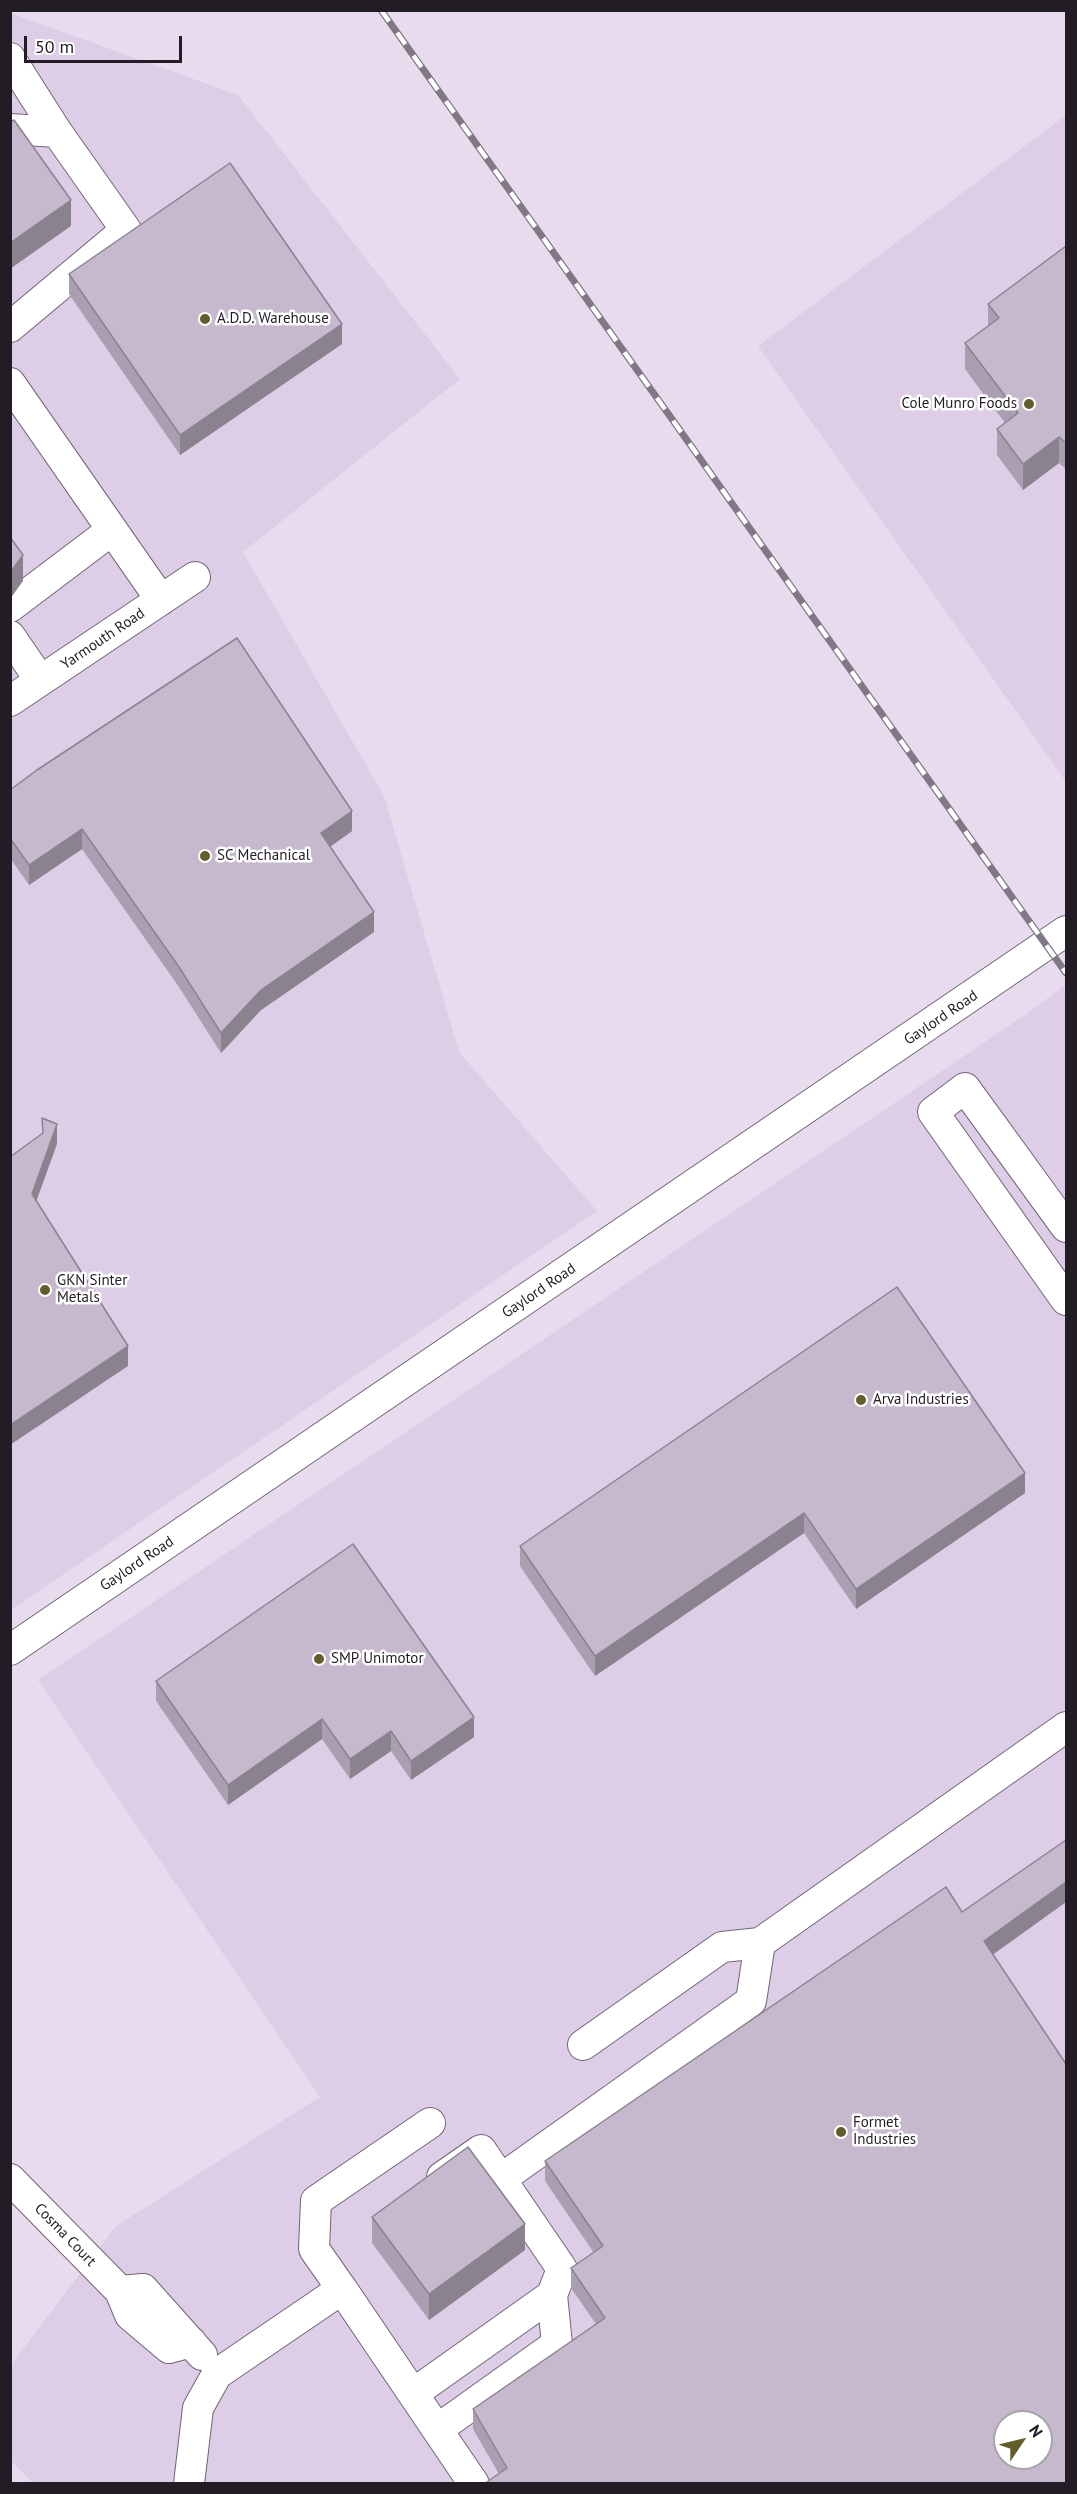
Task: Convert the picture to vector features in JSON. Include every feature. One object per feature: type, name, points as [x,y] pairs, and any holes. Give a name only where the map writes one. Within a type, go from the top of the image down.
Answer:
[{"type":"street","points":[[10,58],[57,132],[126,230],[10,327]]},
{"type":"street","points":[[10,129],[57,132]]},
{"type":"street","points":[[10,383],[161,600]]},
{"type":"street","points":[[10,607],[112,530]]},
{"type":"street","name":"Yarmouth Road","points":[[10,701],[195,577]]},
{"type":"street","points":[[10,636],[40,680]]},
{"type":"street","name":"Gaylord Road","points":[[10,1650],[1066,931]]},
{"type":"street","points":[[1066,1227],[965,1088],[933,1112],[1066,1300]]},
{"type":"street","points":[[583,2045],[722,1947],[760,1943],[1066,1727]]},
{"type":"street","points":[[501,2179],[751,2001],[760,1943]]},
{"type":"street","points":[[430,2123],[316,2201],[314,2249],[474,2484]]},
{"type":"street","points":[[437,2181],[481,2150],[562,2269],[552,2295],[557,2344],[438,2429]]},
{"type":"street","name":"Cosma Court","points":[[10,2179],[120,2291],[143,2289],[217,2374]]},
{"type":"street","points":[[189,2484],[198,2408],[217,2374],[342,2289]]},
{"type":"street","points":[[414,2393],[552,2295]]},
{"type":"shaded area","points":[[10,13],[238,95],[460,379],[243,552],[384,796],[459,1052],[597,1211],[11,1610]]},
{"type":"shaded area","points":[[1066,115],[1066,782],[758,346]]},
{"type":"shaded area","points":[[1064,986],[1066,989],[1066,2483],[33,2483],[11,2461],[10,2366],[116,2226],[320,2097],[38,1680],[1028,1013]]},
{"type":"building","points":[[14,120],[71,200],[10,243],[10,122]]},
{"type":"building","name":"A.D.D. Warehouse","points":[[230,163],[342,324],[180,435],[69,274]]},
{"type":"building","name":"Cole Munro Foods","points":[[1066,246],[1066,443],[1059,437],[1023,464],[997,429],[1018,413],[965,343],[999,318],[988,304]]},
{"type":"building","points":[[10,537],[23,555],[10,573]]},
{"type":"building","name":"SC Mechanical","points":[[237,638],[352,811],[321,833],[374,912],[261,990],[221,1033],[179,967],[82,829],[29,865],[10,838],[10,790]]},
{"type":"building","name":"GKN Sinter Metals","points":[[42,1118],[57,1124],[32,1194],[128,1346],[10,1425],[10,1157],[43,1133]]},
{"type":"building","name":"Arva Industries","points":[[897,1287],[1025,1473],[856,1589],[804,1513],[595,1656],[520,1546]]},
{"type":"building","name":"SMP Unimotor","points":[[353,1544],[474,1717],[411,1761],[391,1731],[350,1759],[322,1719],[228,1785],[156,1681]]},
{"type":"building","name":"Formet Industries","points":[[1066,1840],[1066,1882],[984,1941],[1066,2064],[1066,2484],[484,2484],[507,2468],[473,2409],[605,2318],[571,2268],[603,2246],[545,2161],[946,1887],[962,1912]]},
{"type":"building","points":[[468,2147],[525,2224],[429,2294],[372,2217]]},
{"type":"railway","points":[[381,10],[1066,973]]},
{"type":"place","name":"A.D.D. Warehouse","points":[[205,319]]},
{"type":"place","name":"Cole Munro Foods","points":[[1029,404]]},
{"type":"place","name":"SC Mechanical","points":[[205,856]]},
{"type":"place","name":"GKN Sinter Metals","points":[[45,1290]]},
{"type":"place","name":"Arva Industries","points":[[861,1400]]},
{"type":"place","name":"SMP Unimotor","points":[[319,1659]]},
{"type":"place","name":"Formet Industries","points":[[841,2132]]}]
